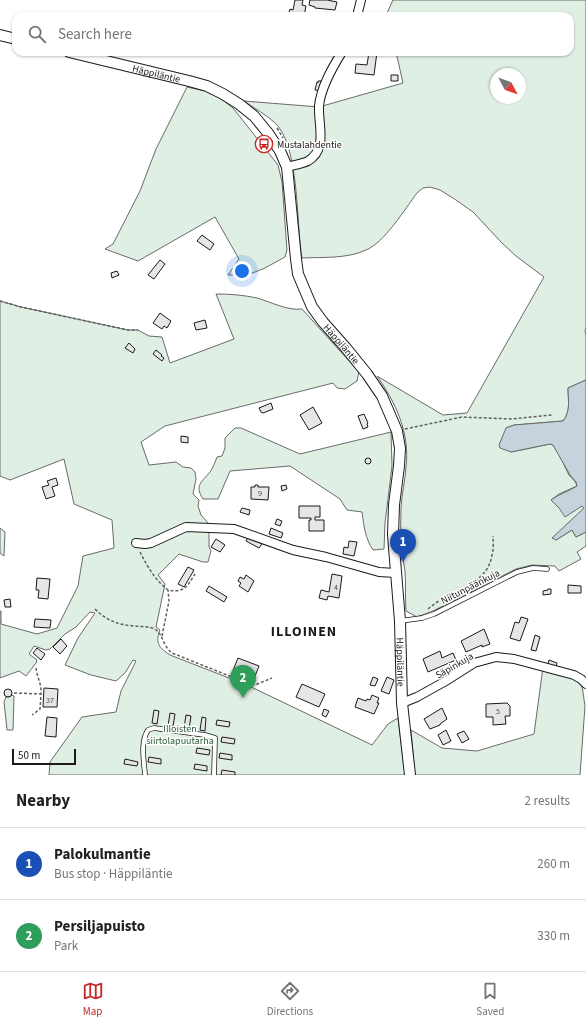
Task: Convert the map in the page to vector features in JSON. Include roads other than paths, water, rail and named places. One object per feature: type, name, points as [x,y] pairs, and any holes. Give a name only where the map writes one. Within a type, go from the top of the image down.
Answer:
[{"type":"street","points":[[358,12],[361,0]]},
{"type":"street","points":[[0,35],[12,38]]},
{"type":"street","name":"Häppiläntie","points":[[86,56],[189,81],[207,86],[224,94],[254,116],[280,151],[287,167],[298,274],[304,291],[312,307],[323,322],[346,348],[382,396],[397,431],[400,448],[400,466],[396,485],[394,523],[400,621],[402,703],[410,775]]},
{"type":"street","points":[[287,167],[308,161],[316,154],[320,146],[319,106],[323,89],[340,56]]},
{"type":"street","points":[[136,543],[151,543],[186,527],[234,529],[293,550],[339,560],[378,572],[396,573]]},
{"type":"street","name":"Säpinkuja","points":[[402,703],[418,697],[474,663],[496,657],[514,659],[574,675],[582,679],[586,684]]},
{"type":"lane","name":"Niitunpäänkuja","points":[[400,621],[417,619],[434,614],[517,572],[532,568],[547,569]]},
{"type":"lane","points":[[144,775],[145,734],[148,730],[154,728],[205,735],[215,738],[214,775]]},
{"type":"place","name":"Mustalahdentie","points":[[264,144]]},
{"type":"place","name":"Palokulmantie","points":[[403,562]]},
{"type":"place","name":"Persiljapuisto","points":[[243,698]]},
{"type":"district","name":"ILLOINEN","points":[[304,631]]},
{"type":"park label","name":"Illoisten siirtolapuutarha","points":[[180,734]]}]
